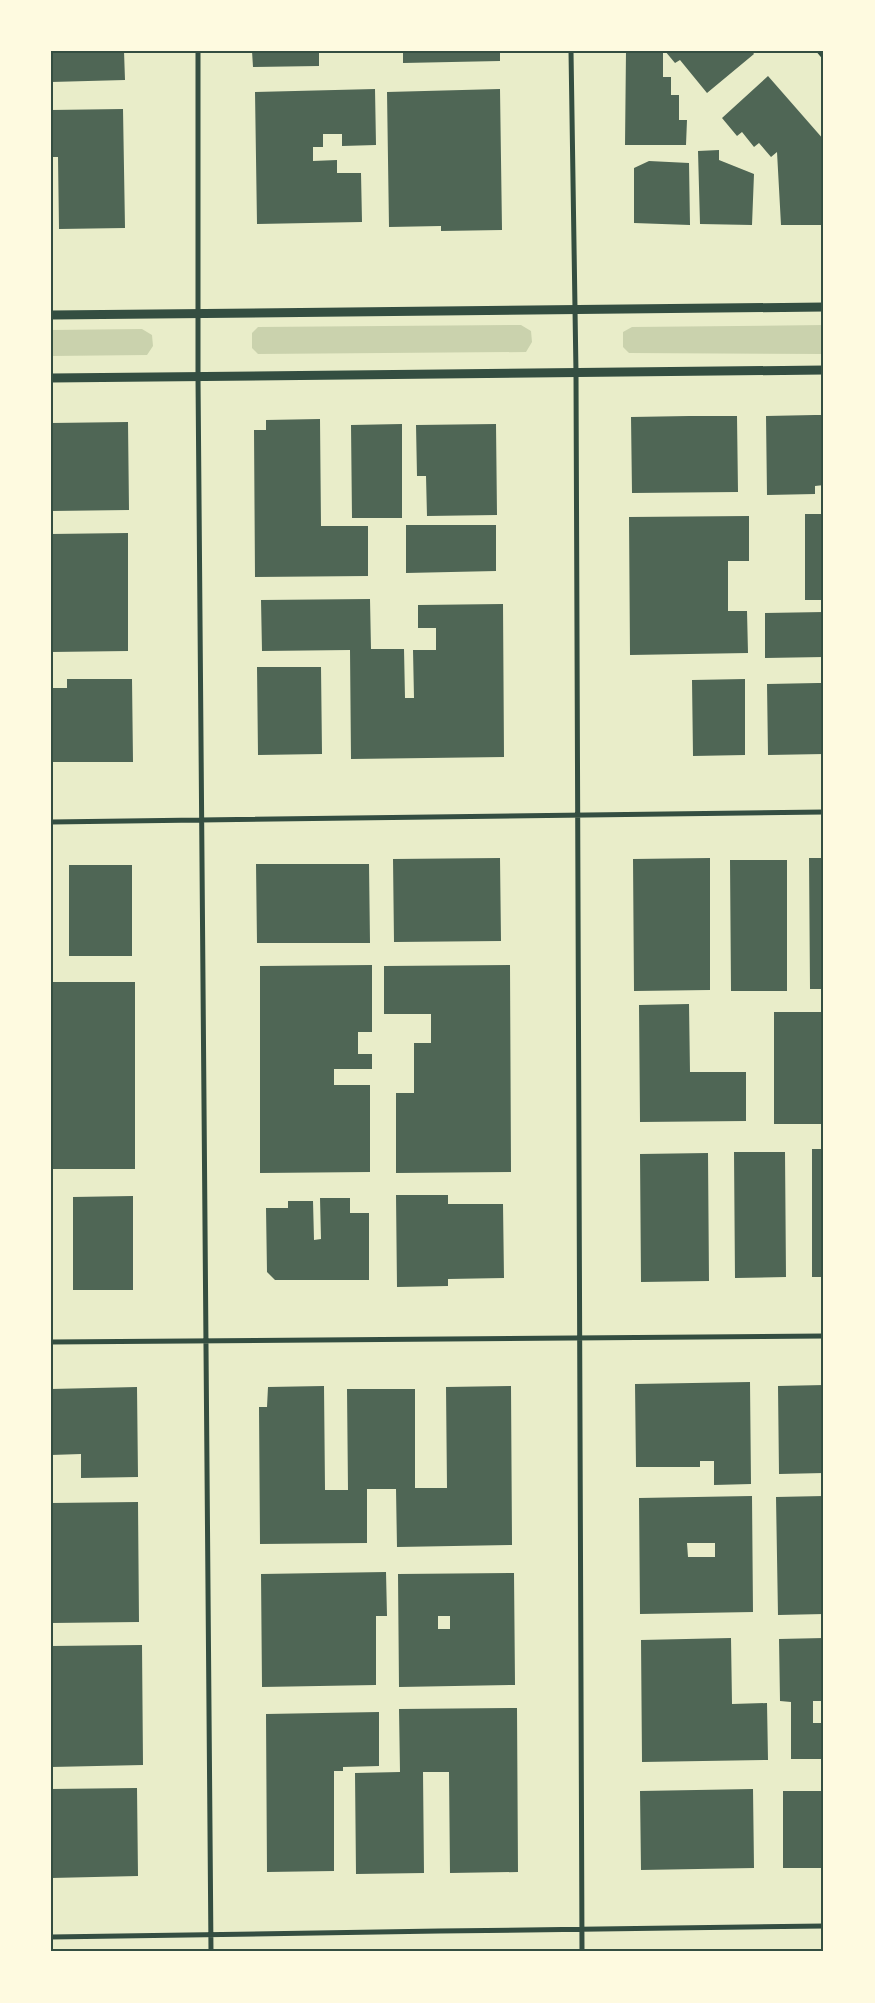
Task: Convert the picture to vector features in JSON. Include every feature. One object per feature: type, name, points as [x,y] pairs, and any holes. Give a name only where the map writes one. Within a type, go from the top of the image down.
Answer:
[{"type":"street","points":[[198,51],[201,820],[211,1952]]},
{"type":"street","points":[[572,51],[576,373],[582,1952]]},
{"type":"street","points":[[819,51],[824,57]]},
{"type":"street","points":[[51,316],[824,307]]},
{"type":"street","points":[[51,378],[824,370]]},
{"type":"street","points":[[51,822],[824,812]]},
{"type":"street","points":[[51,1342],[824,1336]]},
{"type":"street","points":[[51,1937],[582,1931],[824,1926]]},
{"type":"green space","points":[[521,325],[531,331],[532,342],[526,352],[258,354],[252,348],[252,333],[258,327]]},
{"type":"green space","points":[[824,325],[824,354],[629,353],[623,347],[623,332],[632,327]]},
{"type":"green space","points":[[142,329],[152,335],[153,346],[147,355],[51,356],[51,330]]},
{"type":"building","points":[[51,51],[124,51],[125,80],[51,82]]},
{"type":"building","points":[[252,51],[319,51],[319,66],[253,67]]},
{"type":"building","points":[[403,51],[500,51],[500,61],[403,63]]},
{"type":"building","points":[[626,51],[663,51],[663,77],[671,77],[671,95],[679,95],[679,120],[687,120],[686,145],[625,145]]},
{"type":"building","points":[[665,51],[752,51],[754,54],[707,93],[680,60],[675,63]]},
{"type":"building","points":[[768,76],[824,140],[824,225],[781,225],[777,152],[771,157],[759,143],[754,147],[742,132],[737,136],[722,118]]},
{"type":"building","points":[[375,89],[376,145],[342,146],[342,134],[323,134],[323,147],[313,147],[313,161],[337,160],[337,173],[361,173],[362,222],[257,224],[255,92]]},
{"type":"building","points":[[500,89],[502,230],[441,231],[441,226],[389,227],[387,92]]},
{"type":"building","points":[[123,109],[125,228],[59,229],[58,157],[51,157],[51,110]]},
{"type":"building","points":[[719,150],[719,160],[754,174],[752,225],[700,224],[698,151]]},
{"type":"building","points":[[649,161],[689,163],[690,225],[634,223],[634,168]]},
{"type":"building","points":[[824,415],[824,485],[815,486],[815,494],[767,495],[766,416]]},
{"type":"building","points":[[737,416],[738,492],[632,493],[631,417]]},
{"type":"building","points":[[320,419],[321,526],[368,526],[368,576],[255,577],[254,430],[266,430],[266,420]]},
{"type":"building","points":[[128,422],[129,510],[51,511],[51,423]]},
{"type":"building","points":[[402,424],[402,518],[352,518],[351,425]]},
{"type":"building","points":[[496,424],[497,515],[427,516],[426,476],[417,476],[416,425]]},
{"type":"building","points":[[805,514],[824,514],[824,600],[805,600]]},
{"type":"building","points":[[749,516],[749,561],[728,561],[728,611],[747,611],[748,653],[630,655],[629,517]]},
{"type":"building","points":[[406,525],[496,525],[496,571],[406,573]]},
{"type":"building","points":[[128,533],[128,651],[51,652],[51,534]]},
{"type":"building","points":[[370,599],[371,649],[404,649],[405,698],[414,698],[413,650],[436,650],[436,628],[418,628],[418,605],[503,604],[504,757],[351,759],[350,650],[262,651],[261,600]]},
{"type":"building","points":[[824,612],[824,657],[765,658],[765,613]]},
{"type":"building","points":[[257,667],[321,667],[322,754],[258,755]]},
{"type":"building","points":[[67,679],[132,679],[133,762],[51,762],[51,688],[67,688]]},
{"type":"building","points":[[745,679],[745,755],[693,756],[692,680]]},
{"type":"building","points":[[824,683],[824,754],[768,755],[767,684]]},
{"type":"building","points":[[500,858],[501,941],[394,942],[393,859]]},
{"type":"building","points":[[710,858],[710,990],[634,991],[633,859]]},
{"type":"building","points":[[809,858],[824,858],[824,989],[810,989]]},
{"type":"building","points":[[730,860],[787,860],[787,991],[731,991]]},
{"type":"building","points":[[256,864],[369,864],[370,943],[257,943]]},
{"type":"building","points":[[69,865],[132,865],[132,956],[69,956]]},
{"type":"building","points":[[372,965],[372,1032],[358,1032],[358,1054],[372,1054],[372,1069],[334,1069],[334,1085],[370,1085],[370,1172],[260,1173],[260,966]]},
{"type":"building","points":[[510,965],[511,1172],[396,1173],[396,1093],[414,1093],[414,1043],[431,1043],[431,1014],[384,1014],[384,966]]},
{"type":"building","points":[[51,982],[135,982],[135,1169],[51,1169]]},
{"type":"building","points":[[689,1004],[690,1072],[746,1072],[746,1121],[640,1122],[639,1005]]},
{"type":"building","points":[[774,1012],[824,1012],[824,1124],[774,1124]]},
{"type":"building","points":[[812,1149],[824,1149],[824,1277],[812,1277]]},
{"type":"building","points":[[734,1152],[785,1152],[786,1277],[735,1278]]},
{"type":"building","points":[[708,1153],[709,1281],[641,1282],[640,1154]]},
{"type":"building","points":[[396,1195],[448,1195],[448,1204],[503,1204],[504,1278],[448,1279],[448,1286],[397,1287]]},
{"type":"building","points":[[133,1196],[133,1290],[73,1290],[73,1197]]},
{"type":"building","points":[[320,1198],[350,1198],[350,1213],[369,1213],[369,1280],[275,1280],[267,1272],[266,1208],[288,1208],[288,1201],[313,1201],[314,1240],[321,1239]]},
{"type":"building","points":[[750,1382],[751,1484],[714,1485],[714,1461],[700,1461],[700,1467],[636,1467],[635,1384]]},
{"type":"building","points":[[824,1385],[824,1473],[779,1474],[778,1386]]},
{"type":"building","points":[[324,1386],[325,1490],[348,1490],[347,1389],[415,1389],[415,1488],[447,1488],[446,1387],[511,1386],[512,1545],[397,1547],[396,1489],[367,1489],[367,1543],[260,1544],[259,1407],[267,1407],[268,1387]]},
{"type":"building","points":[[137,1387],[138,1477],[81,1478],[81,1454],[51,1455],[51,1389]]},
{"type":"building","points":[[752,1496],[753,1612],[640,1614],[639,1498]],"holes":[[[687,1543],[715,1543],[715,1557],[688,1557]]]},
{"type":"building","points":[[824,1496],[824,1614],[778,1615],[776,1497]]},
{"type":"building","points":[[138,1502],[139,1622],[51,1623],[51,1503]]},
{"type":"building","points":[[386,1572],[387,1616],[376,1616],[376,1685],[262,1687],[261,1574]]},
{"type":"building","points":[[514,1573],[515,1685],[399,1687],[398,1574]],"holes":[[[438,1616],[450,1616],[450,1629],[438,1629]]]},
{"type":"building","points":[[731,1638],[732,1704],[767,1703],[768,1760],[642,1762],[641,1640]]},
{"type":"building","points":[[824,1638],[824,1701],[813,1701],[813,1723],[824,1723],[824,1759],[791,1759],[791,1702],[780,1701],[779,1639]]},
{"type":"building","points":[[142,1645],[143,1765],[51,1767],[51,1646]]},
{"type":"building","points":[[517,1708],[518,1872],[450,1873],[449,1772],[423,1772],[424,1873],[356,1874],[355,1773],[400,1772],[399,1709]]},
{"type":"building","points":[[379,1712],[379,1766],[343,1767],[343,1771],[334,1771],[334,1871],[267,1872],[266,1714]]},
{"type":"building","points":[[137,1788],[138,1876],[51,1878],[51,1789]]},
{"type":"building","points":[[753,1789],[754,1868],[641,1870],[640,1791]]},
{"type":"building","points":[[783,1791],[824,1791],[824,1868],[783,1868]]}]
